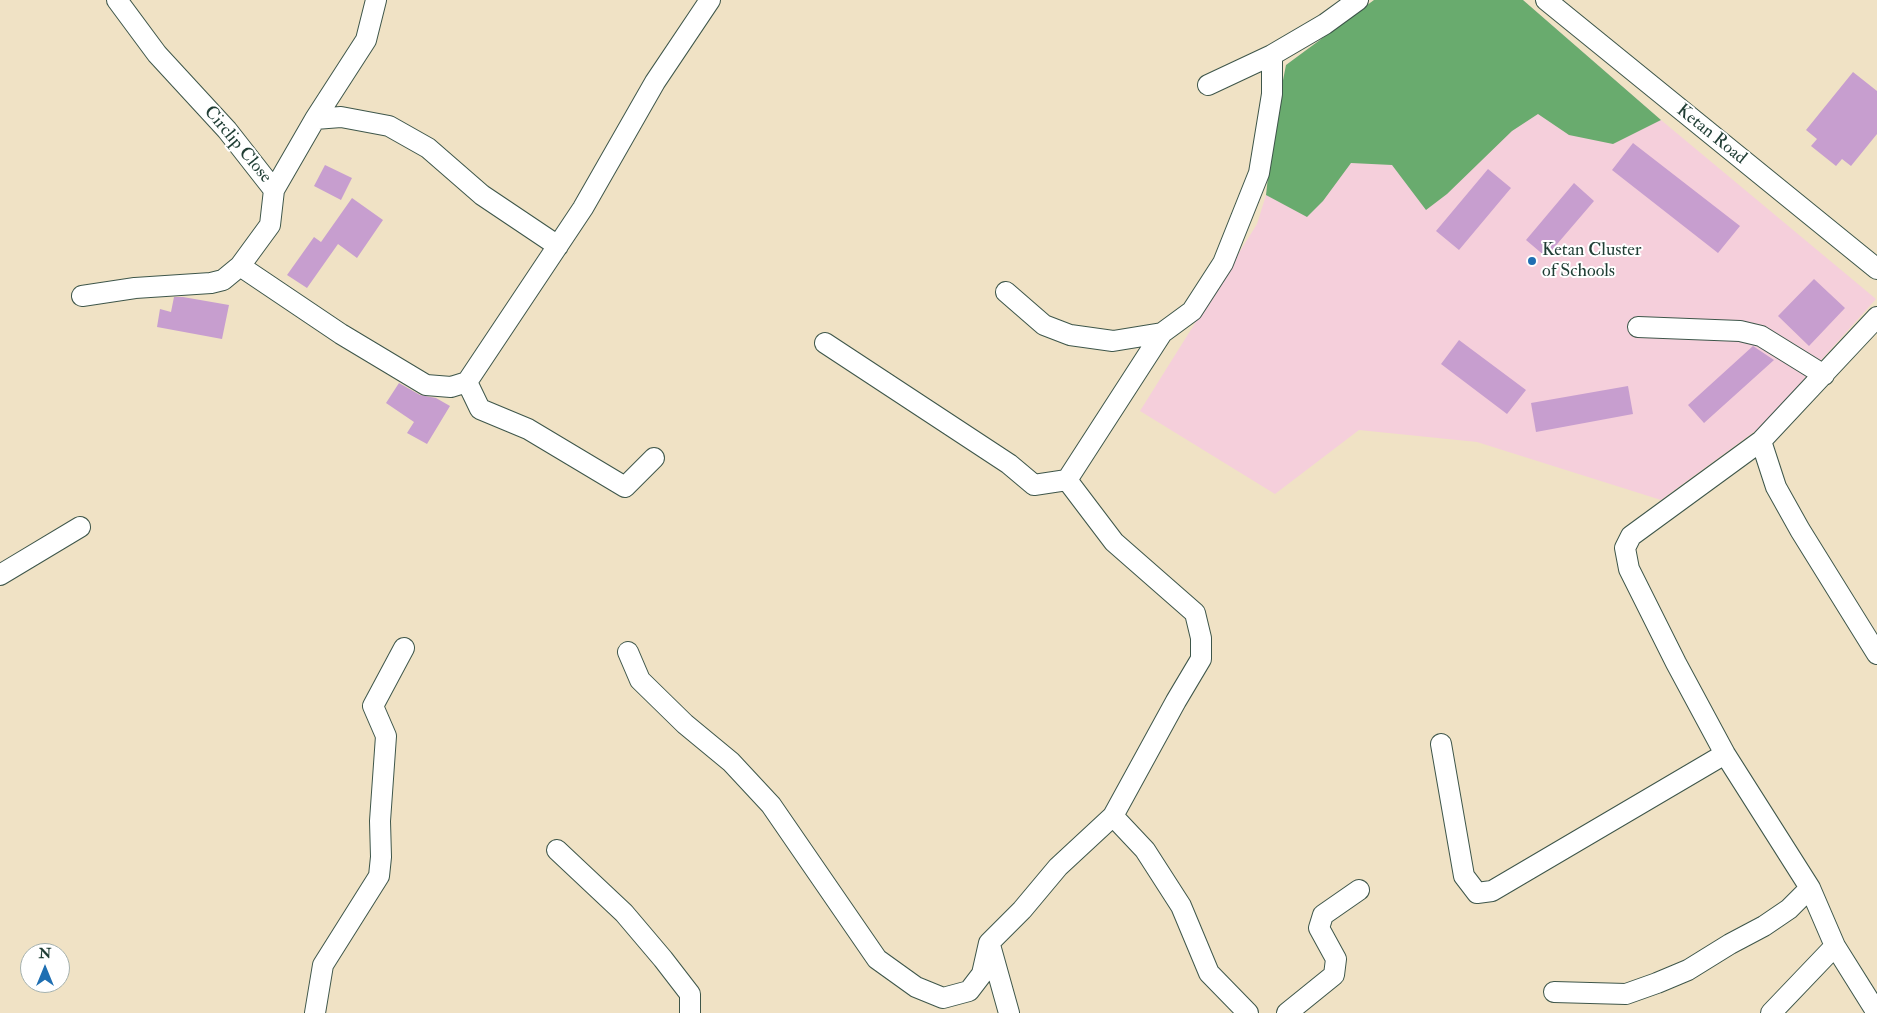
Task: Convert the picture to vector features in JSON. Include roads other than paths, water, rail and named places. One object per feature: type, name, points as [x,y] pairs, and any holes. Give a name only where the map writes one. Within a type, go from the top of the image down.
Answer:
[{"type":"street","name":"Circlip Close","points":[[82,296],[135,288],[211,283],[223,280],[240,266],[270,225],[274,190],[227,130],[157,54],[117,0]]},
{"type":"street","points":[[274,190],[315,119],[366,40],[376,0]]},
{"type":"street","points":[[240,266],[341,334],[426,385],[451,387],[468,382],[583,208],[655,82],[710,0]]},
{"type":"street","points":[[1208,85],[1272,55],[1325,24],[1358,0]]},
{"type":"street","name":"Ketan Road","points":[[1546,0],[1877,269]]},
{"type":"street","points":[[825,343],[1009,464],[1034,485],[1067,480],[1162,333],[1192,310],[1223,263],[1259,173],[1272,94],[1272,55]]},
{"type":"street","points":[[315,119],[340,117],[389,126],[428,148],[482,196],[558,246]]},
{"type":"street","points":[[1006,292],[1044,325],[1070,335],[1113,341],[1162,333]]},
{"type":"street","points":[[1877,317],[1761,442],[1631,536],[1625,548],[1629,569],[1676,664],[1725,754],[1810,888],[1835,946],[1877,1013]]},
{"type":"street","points":[[1638,327],[1755,333],[1824,374]]},
{"type":"street","points":[[468,382],[480,409],[528,429],[625,487],[654,458]]},
{"type":"street","points":[[1761,442],[1776,487],[1783,501],[1877,654]]},
{"type":"street","points":[[628,652],[640,680],[685,724],[731,762],[770,805],[877,959],[916,987],[943,998],[969,991],[982,974],[989,943],[1022,910],[1058,867],[1113,816],[1201,659],[1201,638],[1195,613],[1114,542],[1067,480]]},
{"type":"street","points":[[0,575],[80,527]]},
{"type":"street","points":[[315,1013],[323,965],[379,876],[382,857],[380,821],[386,736],[373,706],[404,648]]},
{"type":"street","points":[[1441,744],[1464,876],[1477,893],[1492,891],[1725,754]]},
{"type":"street","points":[[1113,816],[1145,850],[1181,906],[1209,973],[1248,1013]]},
{"type":"street","points":[[557,850],[624,913],[664,959],[690,994],[690,1013]]},
{"type":"street","points":[[1554,992],[1626,994],[1657,983],[1688,970],[1764,926],[1789,909],[1810,888]]},
{"type":"street","points":[[1287,1013],[1334,975],[1336,959],[1319,928],[1323,915],[1359,890]]},
{"type":"street","points":[[989,943],[1009,1013]]},
{"type":"street","points":[[1771,1013],[1835,946]]},
{"type":"place","name":"Ketan Cluster of Schools","points":[[1532,261]]}]
